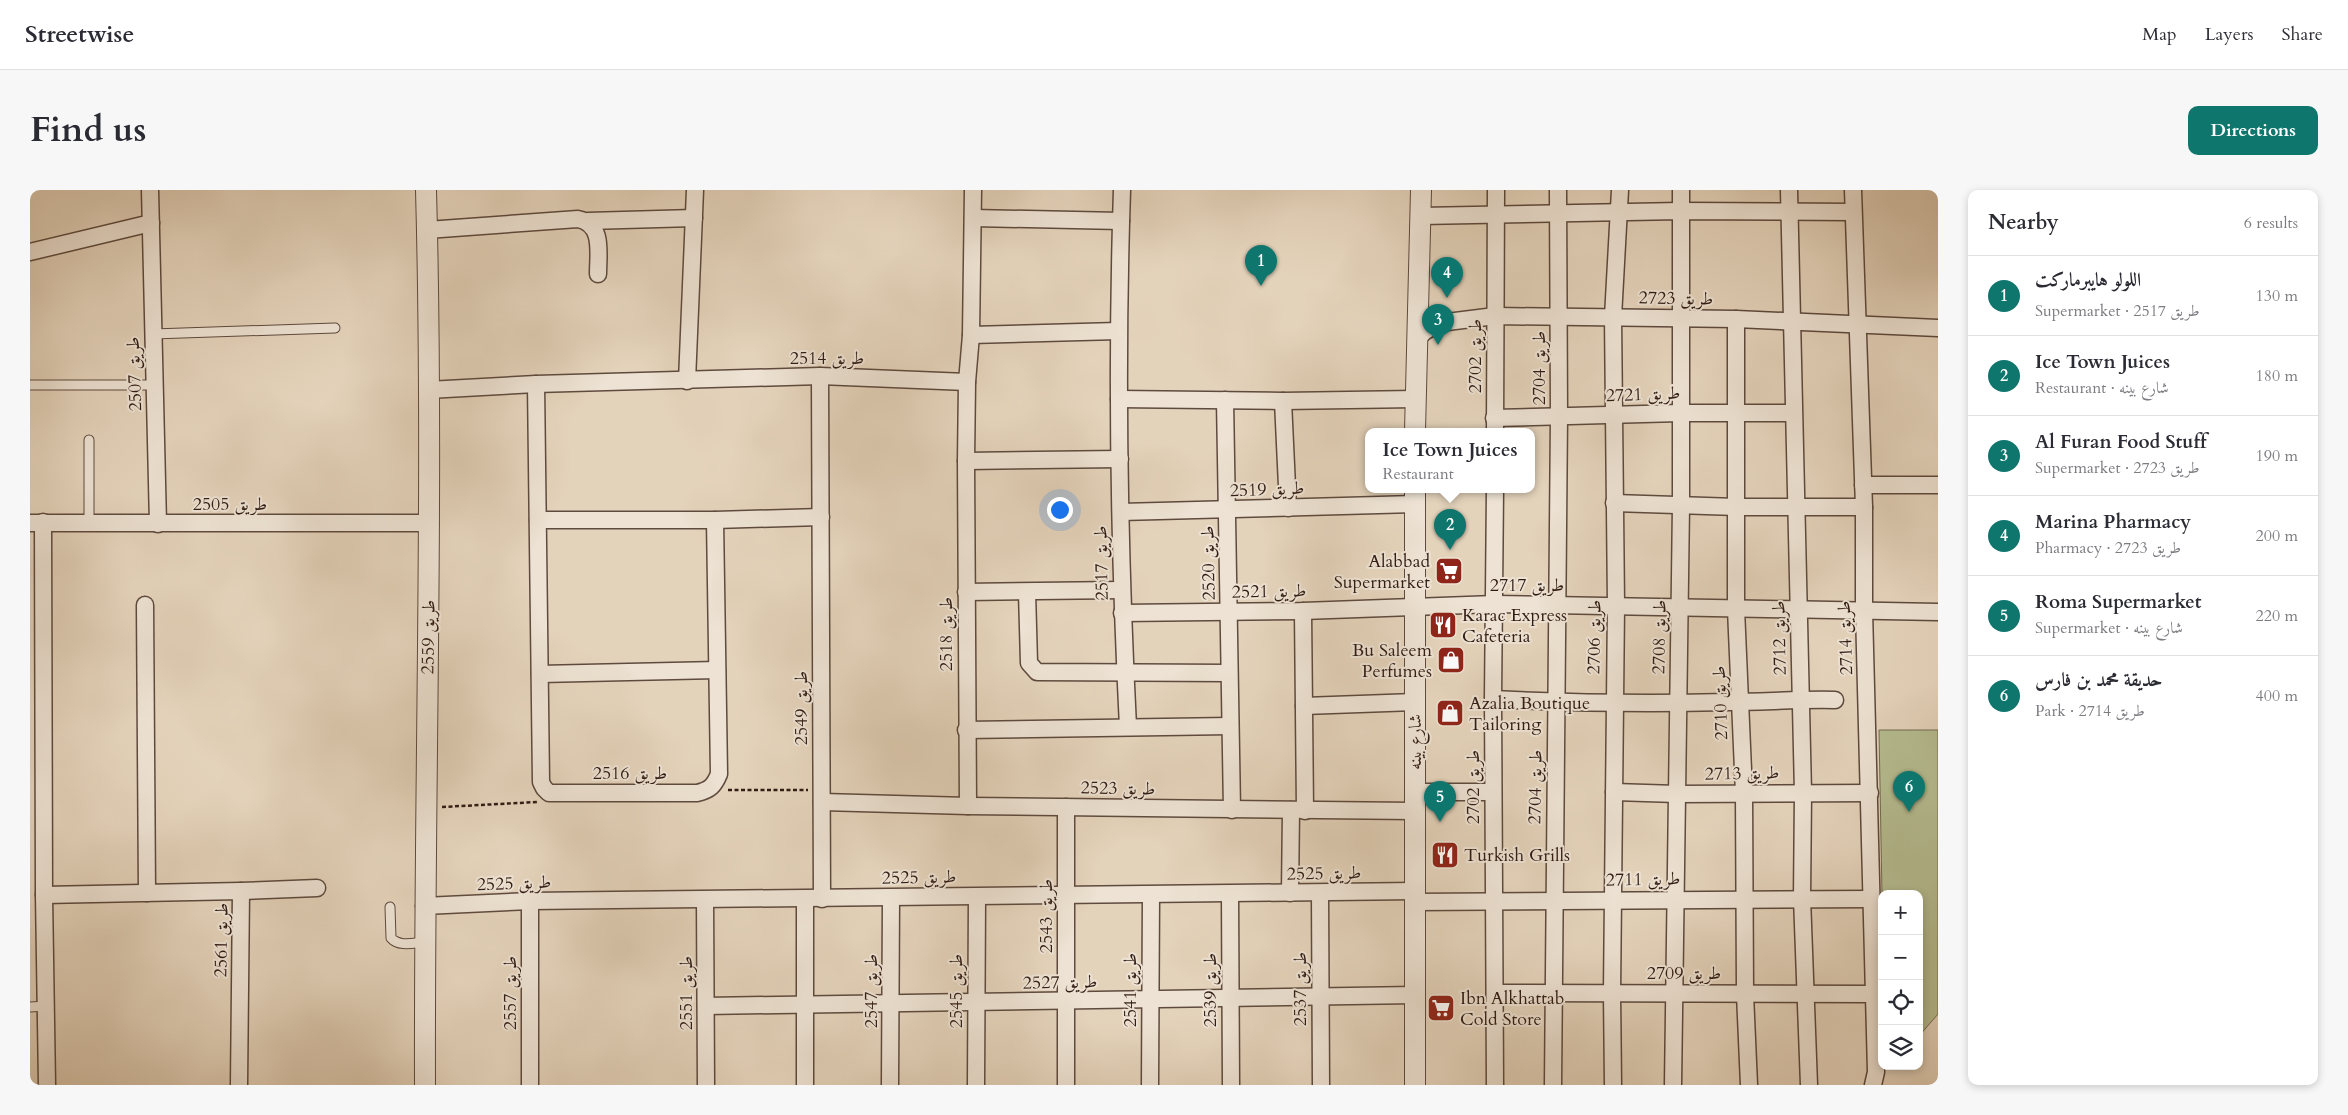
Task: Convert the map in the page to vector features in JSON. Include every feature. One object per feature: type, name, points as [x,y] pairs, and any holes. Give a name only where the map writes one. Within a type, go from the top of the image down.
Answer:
[{"type":"street","name":"طريق 2507","points":[[150,190],[158,524]]},
{"type":"street","name":"طريق 2559","points":[[424,1085],[424,906],[430,523],[426,190]]},
{"type":"street","points":[[687,380],[695,190]]},
{"type":"street","name":"طريق 2518","points":[[968,806],[966,730],[966,461],[967,382],[971,336],[973,190]]},
{"type":"street","name":"طريق 2517","points":[[1122,190],[1118,331],[1121,590],[1128,727]]},
{"type":"street","points":[[1415,428],[1421,190]]},
{"type":"street","name":"طريق 2702","points":[[1494,425],[1496,190]]},
{"type":"street","name":"طريق 2704","points":[[1553,1085],[1552,994],[1559,416],[1558,190]]},
{"type":"street","name":"طريق 2706","points":[[1613,1085],[1613,704],[1616,605],[1613,317],[1620,190]]},
{"type":"street","name":"طريق 2708","points":[[1673,1085],[1680,505],[1681,190]]},
{"type":"street","name":"طريق 2712","points":[[1789,190],[1795,507],[1799,609],[1799,699],[1803,792],[1802,898],[1809,1085]]},
{"type":"street","name":"طريق 2714","points":[[1853,190],[1864,507],[1864,611],[1876,1072],[1873,1085]]},
{"type":"street","points":[[1421,216],[1680,210],[1789,213],[1853,212]]},
{"type":"street","points":[[427,230],[578,219],[588,221],[694,218]]},
{"type":"street","points":[[973,218],[1121,221]]},
{"type":"street","points":[[588,221],[593,225],[598,236],[598,274]]},
{"type":"street","points":[[30,252],[151,223]]},
{"type":"street","name":"طريق 2723","points":[[1418,338],[1424,332],[1439,324],[1495,316],[1736,319],[1938,328]]},
{"type":"street","name":"طريق 2710","points":[[1736,319],[1736,609],[1744,793],[1744,994],[1748,1085]]},
{"type":"street","points":[[971,336],[1118,331]]},
{"type":"street","name":"طريق 2514","points":[[428,390],[536,384],[820,376],[967,382]]},
{"type":"street","name":"طريق 2549","points":[[820,376],[822,898]]},
{"type":"street","points":[[536,384],[541,782],[549,793]]},
{"type":"street","points":[[1119,399],[1283,401],[1415,399]]},
{"type":"street","name":"طريق 2520","points":[[1225,400],[1232,810]]},
{"type":"street","points":[[1283,401],[1288,508]]},
{"type":"street","name":"طريق 2721","points":[[1494,425],[1559,416],[1680,412],[1793,413]]},
{"type":"street","points":[[966,461],[1120,459]]},
{"type":"street","points":[[1863,485],[1938,485]]},
{"type":"street","name":"طريق 2702","points":[[1495,493],[1493,698],[1495,1085]]},
{"type":"street","name":"طريق 2519","points":[[1121,512],[1288,508],[1415,496]]},
{"type":"street","name":"شارع بينه","points":[[1415,496],[1415,1085]]},
{"type":"street","points":[[1614,503],[1737,507],[1864,507]]},
{"type":"street","points":[[538,520],[716,520],[821,517]]},
{"type":"street","points":[[708,790],[715,784],[719,774],[716,520]]},
{"type":"street","points":[[36,523],[44,895],[38,1007],[47,1085]]},
{"type":"street","name":"طريق 2505","points":[[36,523],[430,523]]},
{"type":"street","points":[[966,592],[1121,590]]},
{"type":"street","points":[[1028,592],[1029,663],[1037,672],[1230,672]]},
{"type":"street","name":"طريق 2717","points":[[1415,607],[1495,604],[1616,605],[1679,609],[1938,612]]},
{"type":"street","points":[[146,605],[147,893]]},
{"type":"street","name":"طريق 2521","points":[[1122,613],[1303,611],[1415,607]]},
{"type":"street","points":[[1290,893],[1298,811],[1304,706],[1303,611]]},
{"type":"street","points":[[540,674],[717,670]]},
{"type":"street","points":[[1493,698],[1613,704],[1799,699],[1835,700]]},
{"type":"street","points":[[1304,706],[1415,702]]},
{"type":"street","points":[[966,730],[1230,726]]},
{"type":"street","name":"طريق 2516","points":[[549,793],[697,793],[708,790]]},
{"type":"street","points":[[1415,801],[1493,792]]},
{"type":"street","name":"طريق 2713","points":[[1614,792],[1677,794],[1870,793]]},
{"type":"street","name":"طريق 2523","points":[[822,796],[968,806],[1298,811],[1415,801]]},
{"type":"street","name":"طريق 2543","points":[[1066,808],[1066,1085]]},
{"type":"street","points":[[241,891],[317,888]]},
{"type":"street","name":"طريق 2561","points":[[44,895],[241,891],[239,1085]]},
{"type":"street","name":"طريق 2525","points":[[424,906],[530,902],[1290,893],[1415,897]]},
{"type":"street","name":"طريق 2537","points":[[1320,893],[1320,1085]]},
{"type":"street","name":"طريق 2539","points":[[1230,894],[1231,1085]]},
{"type":"street","name":"طريق 2541","points":[[1150,1085],[1151,895]]},
{"type":"street","name":"طريق 2545","points":[[976,1085],[977,897]]},
{"type":"street","name":"طريق 2711","points":[[1415,897],[1494,900],[1871,899]]},
{"type":"street","name":"طريق 2547","points":[[890,898],[890,1085]]},
{"type":"street","points":[[805,899],[805,1085]]},
{"type":"street","name":"طريق 2551","points":[[705,900],[706,1085]]},
{"type":"street","name":"طريق 2557","points":[[530,902],[530,1085]]},
{"type":"street","name":"طريق 2709","points":[[1495,994],[1874,994]]},
{"type":"street","name":"طريق 2527","points":[[706,1006],[1415,996]]},
{"type":"lane","points":[[153,334],[335,328]]},
{"type":"lane","points":[[30,385],[155,385]]},
{"type":"lane","points":[[89,440],[89,523]]},
{"type":"lane","points":[[390,907],[391,938],[402,943],[424,942]]},
{"type":"path","points":[[708,790],[822,796]]},
{"type":"path","points":[[426,808],[536,802],[549,793]]},
{"type":"green space","points":[[1879,730],[1938,730],[1938,1014],[1923,1031],[1923,890],[1882,890]]},
{"type":"place","name":"اللولو هايبرماركت","points":[[1261,286]]},
{"type":"place","name":"Marina Pharmacy","points":[[1447,298]]},
{"type":"place","name":"Al Furan Food Stuff","points":[[1438,345]]},
{"type":"place","name":"Ice Town Juices","points":[[1450,550]]},
{"type":"place","name":"Alabbad Supermarket","points":[[1449,571]]},
{"type":"place","name":"Karac Express Cafeteria","points":[[1443,625]]},
{"type":"place","name":"Bu Saleem Perfumes","points":[[1451,660]]},
{"type":"place","name":"Azalia Boutique Tailoring","points":[[1450,713]]},
{"type":"place","name":"حديقة محمد بن فارس","points":[[1909,812]]},
{"type":"place","name":"Roma Supermarket","points":[[1440,822]]},
{"type":"place","name":"Turkish Grills","points":[[1445,855]]},
{"type":"place","name":"Ibn Alkhattab Cold Store","points":[[1441,1008]]}]
